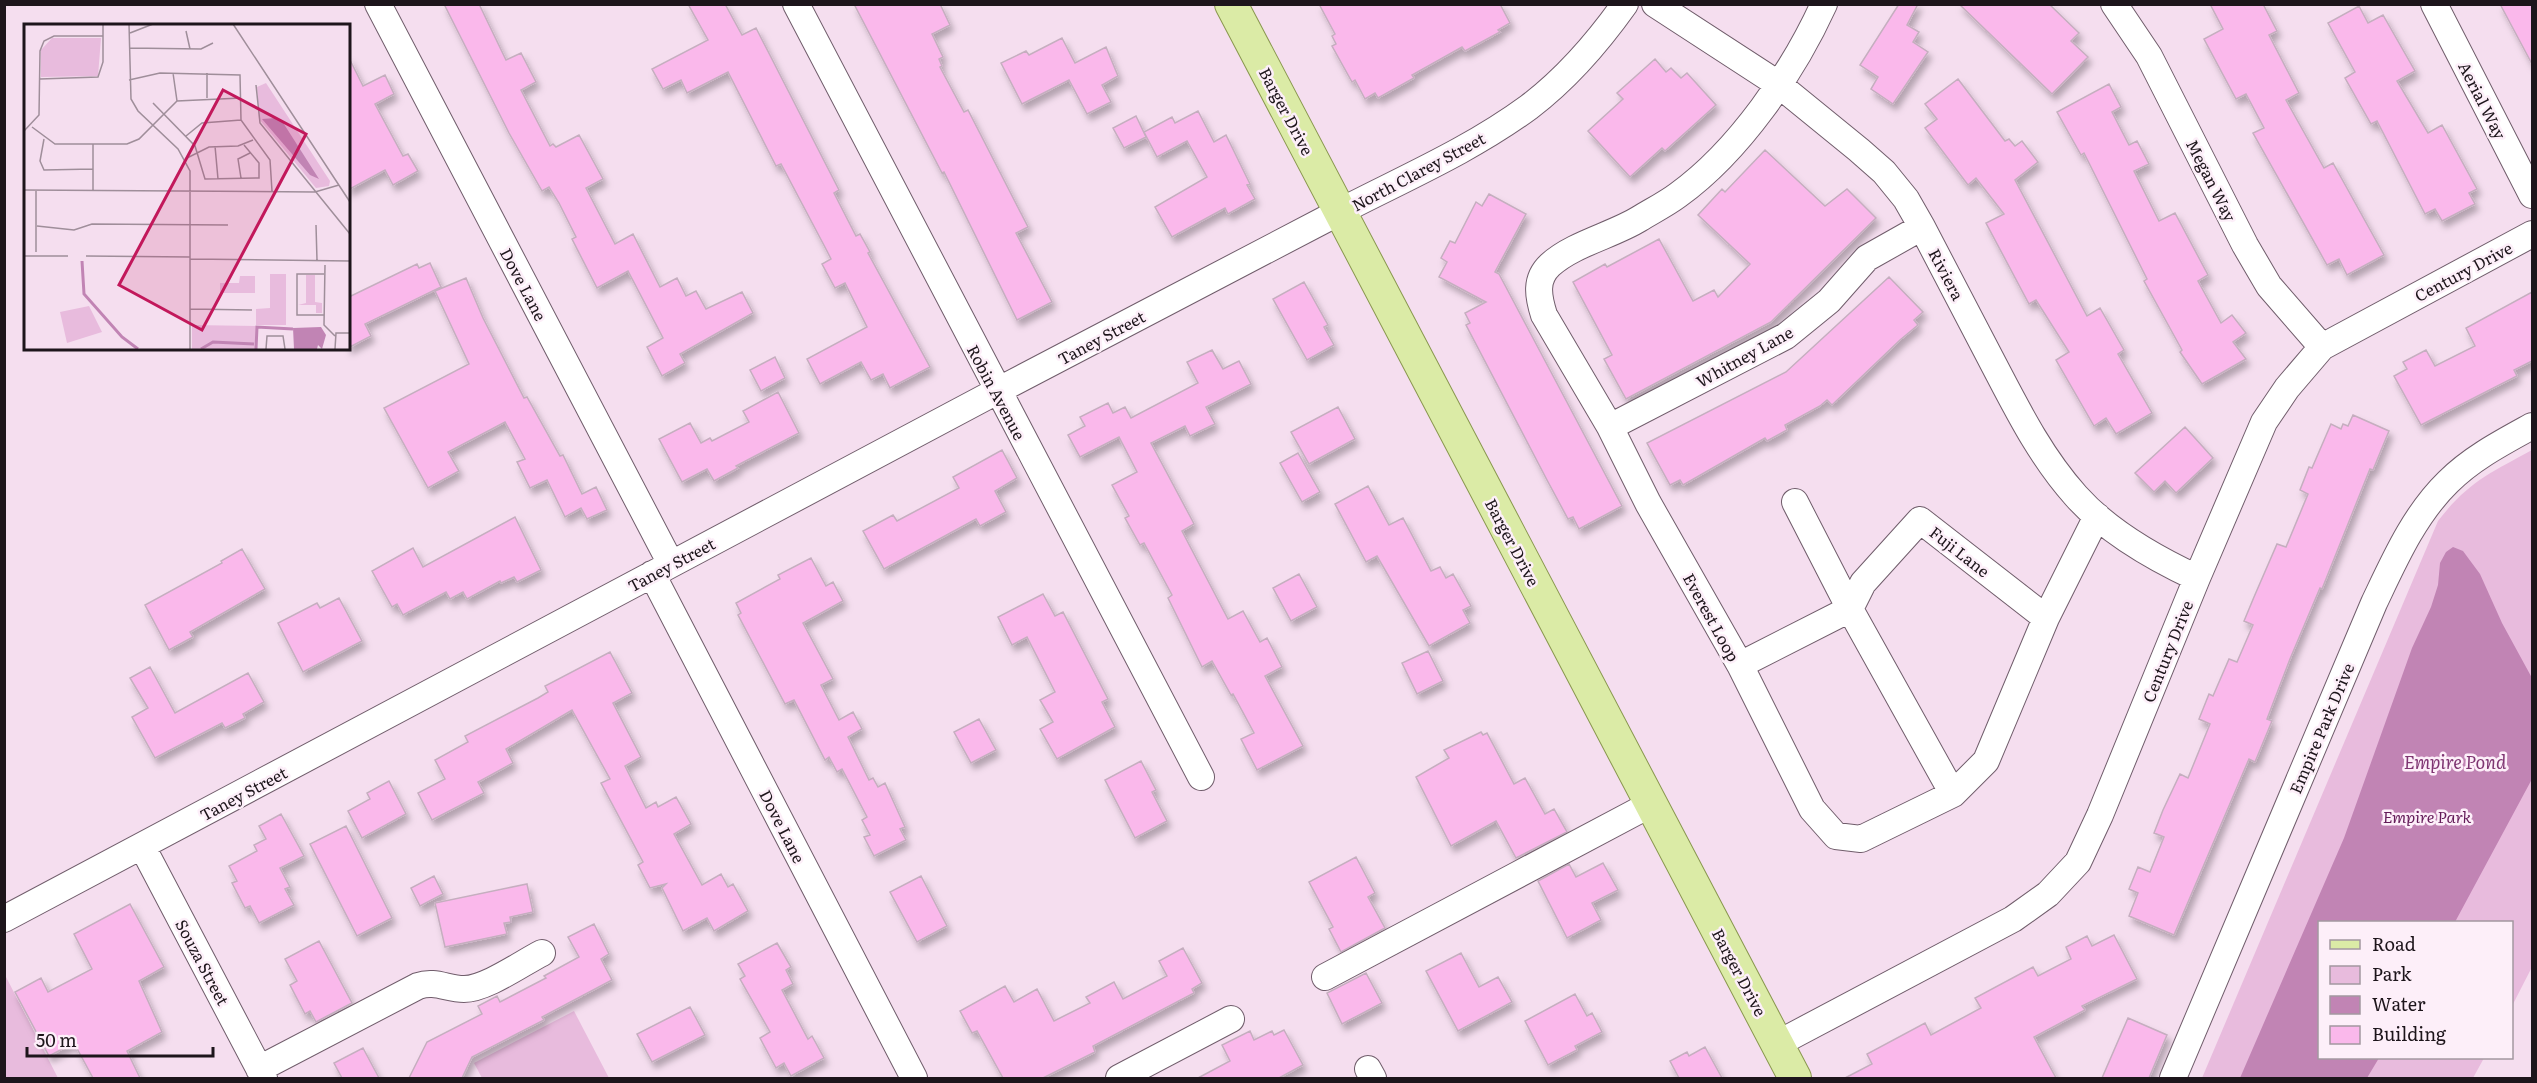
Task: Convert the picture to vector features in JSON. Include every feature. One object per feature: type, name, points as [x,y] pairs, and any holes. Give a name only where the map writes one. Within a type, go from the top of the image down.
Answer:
[{"type":"main road","name":"Barger Drive","points":[[1231,4],[1796,1078]]},
{"type":"street","name":"Dove Lane","points":[[378,4],[662,569],[914,1078]]},
{"type":"street","name":"Robin Avenue","points":[[796,4],[997,392],[1201,777]]},
{"type":"street","name":"North Clarey Street","points":[[1340,212],[1441,162],[1493,132],[1533,104],[1571,69],[1606,30],[1625,4]]},
{"type":"street","name":"Riviera","points":[[1655,4],[1778,84],[1884,172],[1906,199],[1922,227],[2027,427],[2048,461],[2077,497],[2097,516],[2156,559],[2197,578]]},
{"type":"street","points":[[1778,84],[1824,4]]},
{"type":"street","name":"Megan Way","points":[[2114,4],[2149,56],[2245,245],[2269,286],[2322,347]]},
{"type":"street","name":"Aerial Way","points":[[2434,4],[2532,195]]},
{"type":"street","name":"Everest Loop","points":[[1778,84],[1747,127],[1712,165],[1679,194],[1636,221],[1549,265],[1539,280],[1538,296],[1544,315],[1610,427],[1648,503],[1740,665],[1812,810],[1836,836],[1861,839],[1953,794],[1986,761],[2046,618],[2097,516]]},
{"type":"street","name":"Taney Street","points":[[4,920],[662,569],[1340,212]]},
{"type":"street","name":"Whitney Lane","points":[[1610,427],[1786,336],[1829,300],[1867,258],[1922,227]]},
{"type":"street","name":"Century Drive","points":[[1777,1044],[2013,919],[2048,894],[2078,862],[2100,815],[2264,422],[2287,388],[2322,347],[2532,234]]},
{"type":"street","name":"Empire Park Drive","points":[[2173,1078],[2374,603],[2399,550],[2424,510],[2448,481],[2478,458],[2532,426]]},
{"type":"street","points":[[1795,502],[1850,609],[1953,794]]},
{"type":"street","name":"Fuji Lane","points":[[1850,609],[1863,583],[1920,520],[2046,618]]},
{"type":"street","points":[[1740,665],[1850,609]]},
{"type":"street","points":[[1325,977],[1651,804]]},
{"type":"street","name":"Souza Street","points":[[142,846],[262,1074]]},
{"type":"street","points":[[262,1074],[418,986],[428,983],[465,989],[479,986],[542,953]]},
{"type":"street","points":[[1119,1078],[1231,1019]]},
{"type":"green space","name":"Empire Park","points":[[2532,450],[2532,967],[2513,1004],[2513,921],[2318,921],[2318,1059],[2483,1059],[2473,1078],[2202,1078],[2438,521],[2470,487]]},
{"type":"green space","points":[[5,975],[58,1078],[5,1078]]},
{"type":"green space","points":[[574,1011],[609,1078],[482,1078],[474,1063]]},
{"type":"water","name":"Empire Pond","points":[[2453,547],[2463,551],[2480,574],[2502,623],[2532,678],[2532,779],[2456,921],[2318,921],[2318,1059],[2378,1059],[2367,1078],[2240,1078],[2344,838],[2412,648],[2431,607],[2438,585],[2440,563],[2446,552]]},
{"type":"building","points":[[444,4],[479,4],[506,60],[521,53],[536,82],[521,90],[550,146],[553,144],[556,147],[579,135],[603,179],[586,188],[615,244],[633,234],[660,287],[677,278],[686,296],[696,291],[706,309],[742,292],[753,313],[680,354],[685,363],[662,376],[647,347],[663,338],[628,271],[597,288],[572,239],[576,237],[559,203],[549,187],[542,191],[509,133]]},
{"type":"building","points":[[688,4],[725,4],[742,35],[756,28],[839,190],[834,193],[856,236],[860,234],[930,367],[890,388],[883,374],[871,380],[861,362],[820,384],[807,359],[867,327],[845,283],[835,288],[822,264],[831,259],[781,164],[776,166],[728,72],[687,93],[681,80],[663,89],[652,69],[708,40]]},
{"type":"building","points":[[854,4],[940,4],[950,25],[932,34],[943,57],[939,59],[942,66],[940,67],[964,112],[968,110],[1028,227],[1016,233],[1052,302],[1017,320],[944,172],[942,173]]},
{"type":"building","points":[[1319,4],[1500,4],[1510,23],[1498,30],[1500,32],[1465,51],[1462,47],[1412,75],[1414,78],[1378,98],[1375,93],[1365,99],[1355,80],[1352,82],[1332,46],[1336,44],[1332,36],[1335,34]]},
{"type":"building","points":[[1899,4],[1918,4],[1907,25],[1919,32],[1913,42],[1928,52],[1893,104],[1871,89],[1878,77],[1860,65]]},
{"type":"building","points":[[1959,4],[2049,4],[2079,33],[2071,41],[2088,57],[2052,94]]},
{"type":"building","points":[[2210,4],[2263,4],[2277,31],[2269,35],[2299,93],[2286,100],[2324,168],[2333,163],[2384,255],[2347,275],[2339,259],[2327,265],[2253,133],[2264,128],[2246,94],[2236,99],[2204,39],[2223,29]]},
{"type":"building","points":[[2500,4],[2532,4],[2532,64]]},
{"type":"building","points":[[2359,6],[2368,23],[2383,15],[2415,71],[2397,81],[2428,133],[2442,125],[2477,189],[2469,193],[2475,204],[2442,221],[2435,209],[2425,214],[2377,121],[2371,124],[2345,78],[2355,72],[2328,23]]},
{"type":"building","points":[[1062,38],[1075,63],[1106,47],[1118,76],[1102,85],[1111,102],[1087,114],[1069,80],[1022,104],[1001,63],[1026,51],[1029,55]]},
{"type":"building","points":[[1655,59],[1666,72],[1671,68],[1681,78],[1687,73],[1716,105],[1665,151],[1662,148],[1630,177],[1588,131],[1623,99],[1617,93]]},
{"type":"building","points":[[350,60],[363,86],[385,75],[394,94],[375,104],[403,156],[408,154],[418,171],[393,185],[385,170],[350,189]]},
{"type":"building","points":[[1958,79],[2005,141],[2009,139],[2015,146],[2022,141],[2038,162],[2015,180],[2087,316],[2100,308],[2124,350],[2118,354],[2152,413],[2116,434],[2106,418],[2094,426],[2056,360],[2069,352],[2036,300],[2029,304],[1986,223],[2004,214],[1976,178],[1968,185],[1925,128],[1937,119],[1925,104]]},
{"type":"building","points":[[2109,84],[2121,107],[2112,112],[2129,145],[2137,141],[2149,164],[2134,171],[2159,221],[2175,213],[2208,275],[2198,281],[2221,323],[2232,315],[2246,333],[2233,342],[2246,359],[2202,384],[2180,352],[2182,350],[2144,281],[2147,279],[2084,153],[2081,155],[2057,112]]},
{"type":"building","points":[[1198,111],[1214,142],[1226,135],[1255,199],[1228,214],[1225,208],[1172,237],[1155,207],[1207,177],[1187,141],[1157,157],[1144,132],[1172,117],[1175,123]]},
{"type":"building","points":[[1136,116],[1146,137],[1124,148],[1113,128]]},
{"type":"building","points":[[1765,150],[1825,206],[1847,189],[1876,218],[1771,322],[1626,399],[1604,359],[1612,355],[1573,282],[1659,239],[1693,301],[1714,290],[1718,297],[1750,264],[1698,215],[1722,189],[1725,192]]},
{"type":"building","points":[[1489,194],[1526,214],[1495,272],[1499,274],[1622,506],[1579,529],[1573,517],[1568,519],[1466,325],[1470,323],[1465,313],[1486,302],[1439,277],[1447,262],[1441,258],[1450,241],[1455,243],[1476,202],[1482,206]]},
{"type":"building","points":[[430,263],[441,287],[365,324],[371,336],[350,347],[350,294],[351,296],[417,264],[419,268]]},
{"type":"building","points":[[1889,277],[1923,312],[1914,320],[1918,325],[1832,405],[1827,400],[1785,425],[1787,430],[1767,441],[1765,438],[1683,485],[1680,480],[1670,485],[1647,443],[1786,372]]},
{"type":"building","points":[[466,278],[483,318],[524,398],[527,397],[560,456],[563,455],[582,494],[596,487],[607,510],[587,519],[581,508],[565,517],[547,480],[530,488],[517,462],[525,459],[505,422],[448,452],[459,471],[428,488],[384,408],[469,364],[435,291]]},
{"type":"building","points":[[1304,282],[1328,325],[1324,327],[1334,345],[1307,360],[1273,299]]},
{"type":"building","points":[[2532,292],[2532,361],[2514,370],[2517,376],[2421,425],[2394,376],[2407,369],[2403,362],[2426,350],[2435,366],[2475,346],[2466,328]]},
{"type":"building","points":[[1212,350],[1223,369],[1239,361],[1251,384],[1206,407],[1215,424],[1190,436],[1185,426],[1151,443],[1194,524],[1182,531],[1228,619],[1243,611],[1260,642],[1267,638],[1282,667],[1265,676],[1303,746],[1257,770],[1241,739],[1254,733],[1212,661],[1202,667],[1168,598],[1172,595],[1144,543],[1140,545],[1125,518],[1129,516],[1112,485],[1137,472],[1119,437],[1080,457],[1068,435],[1085,426],[1080,417],[1108,403],[1113,413],[1125,407],[1131,418],[1198,383],[1187,362]]},
{"type":"building","points":[[775,357],[785,378],[761,391],[750,370]]},
{"type":"building","points":[[778,392],[799,433],[736,466],[738,468],[714,481],[707,469],[682,482],[659,439],[690,423],[701,443],[710,438],[712,441],[749,422],[743,411]]},
{"type":"building","points":[[1338,407],[1355,439],[1309,464],[1291,432]]},
{"type":"building","points":[[2353,415],[2389,431],[2373,470],[2370,469],[2322,589],[2320,588],[2290,659],[2267,719],[2272,721],[2255,762],[2249,759],[2174,935],[2129,916],[2138,893],[2129,889],[2138,867],[2150,872],[2164,837],[2154,833],[2163,810],[2180,774],[2188,778],[2210,724],[2199,719],[2209,694],[2213,696],[2229,659],[2237,662],[2253,625],[2244,621],[2254,597],[2277,544],[2286,547],[2308,494],[2300,490],[2309,467],[2312,468],[2331,424],[2341,429],[2343,424],[2348,426]]},
{"type":"building","points":[[2185,427],[2213,458],[2176,493],[2165,481],[2154,492],[2135,473]]},
{"type":"building","points":[[1002,450],[1017,478],[995,491],[1006,512],[980,526],[976,519],[884,569],[863,531],[893,515],[897,521],[959,488],[953,477]]},
{"type":"building","points":[[1298,453],[1320,492],[1302,502],[1280,463]]},
{"type":"building","points":[[1368,486],[1389,525],[1403,518],[1431,571],[1440,567],[1446,578],[1453,574],[1471,606],[1463,610],[1470,623],[1429,646],[1377,556],[1366,562],[1335,504]]},
{"type":"building","points":[[515,517],[541,570],[517,582],[514,577],[501,583],[500,581],[467,599],[463,592],[450,599],[446,592],[403,615],[397,604],[392,607],[372,571],[413,548],[423,567]]},
{"type":"building","points":[[242,549],[265,589],[190,632],[193,637],[169,650],[145,605],[222,563],[221,561]]},
{"type":"building","points":[[811,558],[826,586],[833,582],[843,601],[803,623],[833,679],[821,685],[839,720],[853,712],[862,729],[848,737],[869,780],[873,778],[878,787],[885,783],[905,827],[900,829],[906,840],[874,856],[864,837],[870,835],[862,820],[867,817],[842,769],[837,772],[829,757],[825,760],[794,700],[785,704],[738,615],[741,613],[736,603],[780,579],[778,575]]},
{"type":"building","points":[[1299,574],[1317,607],[1291,621],[1273,588]]},
{"type":"building","points":[[1043,594],[1055,616],[1063,612],[1108,699],[1102,702],[1115,727],[1057,759],[1040,729],[1053,722],[1040,700],[1055,692],[1027,637],[1012,645],[998,617]]},
{"type":"building","points":[[339,598],[362,641],[303,672],[278,623],[317,603],[320,608]]},
{"type":"building","points":[[1428,651],[1443,681],[1417,694],[1402,663]]},
{"type":"building","points":[[610,652],[632,693],[613,703],[641,757],[625,766],[646,808],[656,802],[658,807],[676,797],[691,824],[674,834],[702,885],[721,874],[728,887],[733,884],[748,911],[714,931],[707,918],[683,931],[662,888],[666,884],[650,888],[638,865],[643,862],[601,783],[610,779],[572,710],[506,749],[513,763],[478,782],[484,793],[432,820],[418,793],[445,779],[435,760],[468,742],[465,736],[538,698],[548,692],[545,686]]},
{"type":"building","points":[[150,667],[175,713],[248,673],[264,702],[243,714],[245,718],[225,728],[222,723],[155,758],[132,717],[148,708],[130,678]]},
{"type":"building","points":[[979,719],[996,750],[971,763],[954,732]]},
{"type":"building","points":[[1481,732],[1483,735],[1487,733],[1514,784],[1525,778],[1545,814],[1554,809],[1567,832],[1516,858],[1496,821],[1451,846],[1416,777],[1449,758],[1444,750]]},
{"type":"building","points":[[1141,761],[1156,790],[1152,792],[1167,821],[1135,838],[1105,780]]},
{"type":"building","points":[[389,781],[406,814],[362,838],[348,811],[370,799],[367,793]]},
{"type":"building","points":[[281,814],[304,856],[280,868],[290,887],[285,889],[294,905],[259,923],[250,906],[245,908],[232,883],[237,881],[229,866],[257,851],[254,845],[266,839],[259,826]]},
{"type":"building","points":[[346,826],[392,918],[357,936],[310,844]]},
{"type":"building","points":[[1356,857],[1375,893],[1368,897],[1385,928],[1341,952],[1329,929],[1333,927],[1309,882]]},
{"type":"building","points":[[1603,863],[1618,890],[1592,903],[1601,920],[1567,938],[1538,881],[1569,864],[1576,877]]},
{"type":"building","points":[[434,876],[443,894],[420,906],[411,888]]},
{"type":"building","points":[[921,876],[947,926],[917,942],[890,892]]},
{"type":"building","points":[[527,884],[533,912],[510,917],[511,922],[504,923],[507,934],[445,947],[435,903]]},
{"type":"building","points":[[130,904],[164,967],[139,981],[162,1032],[127,1051],[140,1078],[93,1078],[74,1043],[49,1056],[15,992],[41,978],[48,992],[92,969],[74,934]]},
{"type":"building","points":[[594,924],[609,954],[601,959],[612,980],[542,1017],[544,1020],[472,1057],[462,1078],[409,1078],[427,1042],[482,1014],[478,1006],[497,996],[500,1002],[546,978],[544,976],[579,957],[568,937]]},
{"type":"building","points":[[2114,935],[2137,979],[2082,1006],[2085,1010],[2034,1037],[2056,1078],[1845,1078],[1872,1064],[1867,1054],[1925,1023],[1931,1035],[1981,1008],[1975,998],[2033,967],[2038,976],[2071,959],[2066,947],[2087,936],[2092,946]]},
{"type":"building","points":[[319,941],[352,1003],[316,1022],[310,1011],[305,1014],[290,985],[297,981],[285,959]]},
{"type":"building","points":[[777,943],[791,967],[786,970],[793,984],[782,990],[808,1039],[812,1036],[824,1058],[791,1076],[784,1063],[776,1068],[760,1038],[770,1032],[740,979],[745,976],[738,964]]},
{"type":"building","points":[[1183,948],[1202,983],[1192,989],[1194,993],[1093,1046],[1095,1052],[1043,1078],[1003,1078],[977,1031],[972,1033],[960,1011],[1005,986],[1014,1002],[1037,989],[1054,1021],[1090,1003],[1086,997],[1114,982],[1123,999],[1167,976],[1159,961]]},
{"type":"building","points":[[1461,953],[1479,987],[1498,977],[1512,1002],[1458,1031],[1426,971]]},
{"type":"building","points":[[1366,973],[1382,1003],[1342,1024],[1327,993]]},
{"type":"building","points":[[1575,994],[1587,1016],[1592,1013],[1602,1032],[1575,1046],[1577,1050],[1548,1065],[1525,1021]]},
{"type":"building","points":[[690,1007],[705,1035],[652,1062],[637,1034]]},
{"type":"building","points":[[2128,1018],[2167,1035],[2149,1078],[2102,1078]]},
{"type":"building","points":[[1284,1030],[1303,1065],[1279,1078],[1198,1078],[1230,1061],[1222,1045],[1250,1031],[1254,1040],[1272,1031],[1274,1035]]},
{"type":"building","points":[[1705,1047],[1722,1078],[1679,1078],[1670,1061],[1687,1052],[1689,1056]]},
{"type":"building","points":[[363,1048],[379,1078],[342,1078],[334,1063]]}]
